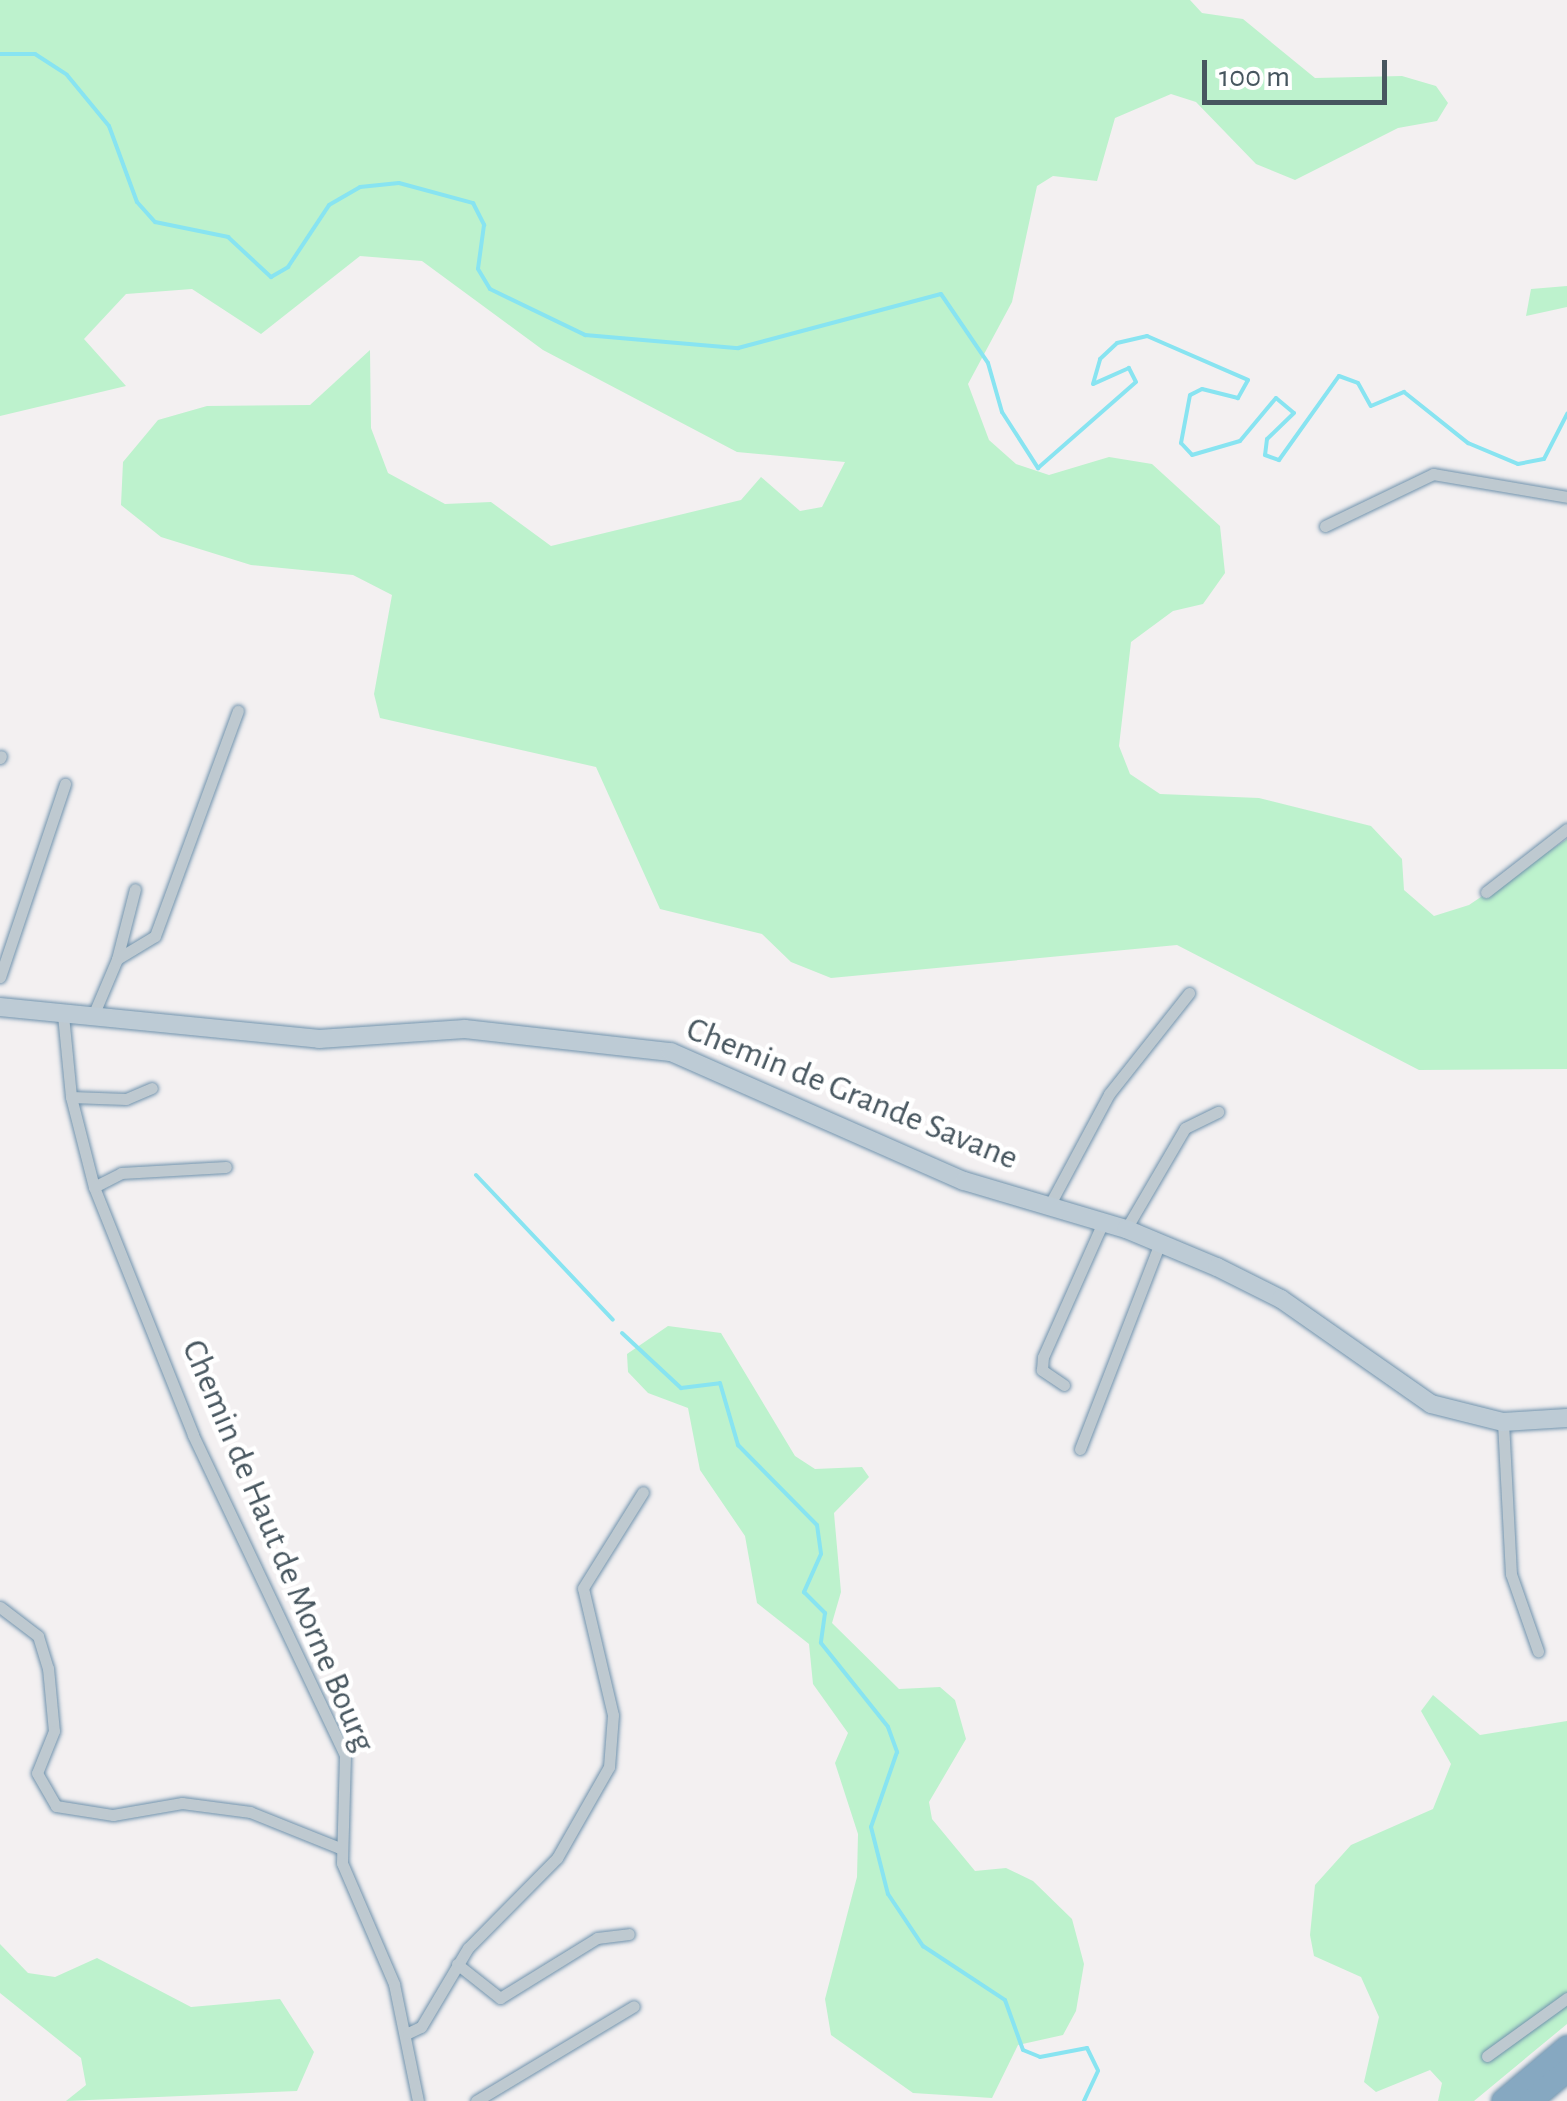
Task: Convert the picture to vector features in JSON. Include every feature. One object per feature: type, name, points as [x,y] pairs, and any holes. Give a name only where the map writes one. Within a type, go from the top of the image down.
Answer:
[{"type":"highway","points":[[1504,2101],[1567,2047]]},
{"type":"highway","points":[[1532,2101],[1567,2071]]},
{"type":"street","points":[[1325,526],[1433,474],[1567,497]]},
{"type":"street","points":[[117,959],[155,936],[238,710]]},
{"type":"street","points":[[0,977],[64,784]]},
{"type":"street","points":[[1486,892],[1567,829]]},
{"type":"street","points":[[92,1018],[117,959],[136,889]]},
{"type":"street","points":[[1049,1206],[1109,1094],[1190,993]]},
{"type":"street","name":"Chemin de Grande Savane","points":[[0,1006],[320,1038],[466,1030],[671,1052],[964,1181],[1126,1229],[1160,1243],[1281,1299],[1410,1394],[1503,1422],[1567,1418]]},
{"type":"street","name":"Chemin de Haut de Morne Bourg","points":[[63,1015],[70,1097],[94,1187],[193,1435],[344,1756],[340,1848],[408,2032],[418,2101]]},
{"type":"street","points":[[70,1097],[126,1099],[152,1088]]},
{"type":"street","points":[[1126,1229],[1185,1128],[1218,1112]]},
{"type":"street","points":[[94,1187],[121,1173],[226,1167]]},
{"type":"street","points":[[1064,1385],[1042,1370],[1043,1357],[1103,1222]]},
{"type":"street","points":[[1080,1449],[1160,1243]]},
{"type":"street","points":[[1503,1422],[1511,1574],[1538,1651]]},
{"type":"street","points":[[408,2032],[421,2027],[457,1964],[557,1858],[609,1767],[613,1715],[583,1588],[642,1492]]},
{"type":"street","points":[[0,1607],[38,1636],[48,1668],[54,1731],[37,1774],[56,1806],[250,1812],[340,1848]]},
{"type":"street","points":[[457,1964],[500,1998],[598,1938],[630,1934]]},
{"type":"street","points":[[1488,2056],[1567,1998]]},
{"type":"street","points":[[476,2101],[634,2006]]},
{"type":"green space","points":[[0,0],[1190,0],[1202,13],[1243,19],[1315,78],[1402,76],[1436,86],[1448,103],[1437,121],[1398,128],[1295,180],[1256,164],[1196,102],[1171,94],[1115,118],[1097,181],[1053,176],[1037,186],[1012,302],[968,384],[989,440],[1016,464],[1049,475],[1109,457],[1152,464],[1220,526],[1225,573],[1203,604],[1173,611],[1131,642],[1119,746],[1130,774],[1160,794],[1259,798],[1371,826],[1402,859],[1404,890],[1434,916],[1469,905],[1567,839],[1567,1069],[1419,1070],[1177,945],[831,978],[791,962],[762,934],[660,909],[596,767],[380,718],[374,694],[392,595],[353,575],[251,565],[161,537],[121,505],[123,462],[158,420],[207,406],[310,405],[370,350],[371,428],[388,473],[445,504],[491,502],[551,546],[741,500],[761,477],[800,511],[822,507],[845,462],[737,452],[543,350],[422,261],[360,256],[261,334],[192,289],[126,294],[84,339],[126,386],[0,416]]},
{"type":"green space","points":[[1567,286],[1567,307],[1526,316],[1531,289]]},
{"type":"green space","points":[[668,1326],[721,1333],[795,1456],[815,1469],[862,1467],[869,1477],[834,1513],[841,1592],[832,1623],[899,1689],[940,1687],[955,1700],[966,1739],[929,1802],[932,1819],[975,1871],[1006,1868],[1033,1881],[1072,1919],[1084,1964],[1076,2011],[1063,2035],[1018,2045],[992,2098],[913,2093],[831,2035],[825,1999],[857,1877],[858,1834],[835,1763],[848,1733],[813,1684],[809,1644],[757,1603],[745,1536],[700,1470],[688,1408],[648,1393],[628,1372],[627,1354]]},
{"type":"green space","points":[[1433,1695],[1480,1735],[1567,1721],[1567,2024],[1474,2101],[1438,2101],[1442,2083],[1430,2070],[1376,2092],[1364,2082],[1379,2017],[1361,1977],[1314,1956],[1310,1935],[1315,1885],[1351,1845],[1433,1809],[1451,1764],[1421,1711]]},
{"type":"green space","points":[[0,1944],[28,1973],[55,1977],[97,1958],[191,2007],[280,1999],[314,2052],[297,2091],[66,2101],[86,2085],[81,2058],[0,1993]]},
{"type":"waterway","points":[[0,54],[35,54],[67,75],[109,126],[137,202],[155,222],[228,237],[271,277],[288,267],[329,205],[360,187],[399,183],[473,203],[484,225],[478,269],[490,289],[585,335],[738,348],[941,294],[988,363],[1002,412],[1038,468],[1136,382],[1129,368],[1093,384],[1100,359],[1117,343],[1147,336],[1248,380],[1238,398],[1202,389],[1190,395],[1181,443],[1192,455],[1240,441],[1276,398],[1294,413],[1267,439],[1265,455],[1279,460],[1339,376],[1358,383],[1371,406],[1404,392],[1468,443],[1518,464],[1544,459],[1567,414]]},
{"type":"waterway","points":[[476,1175],[613,1320]]},
{"type":"waterway","points":[[622,1333],[681,1388],[720,1383],[738,1445],[817,1525],[821,1554],[804,1592],[825,1613],[821,1643],[888,1727],[897,1752],[871,1827],[888,1894],[923,1946],[1005,2000],[1023,2050],[1040,2057],[1087,2048],[1098,2071],[1084,2101]]}]
